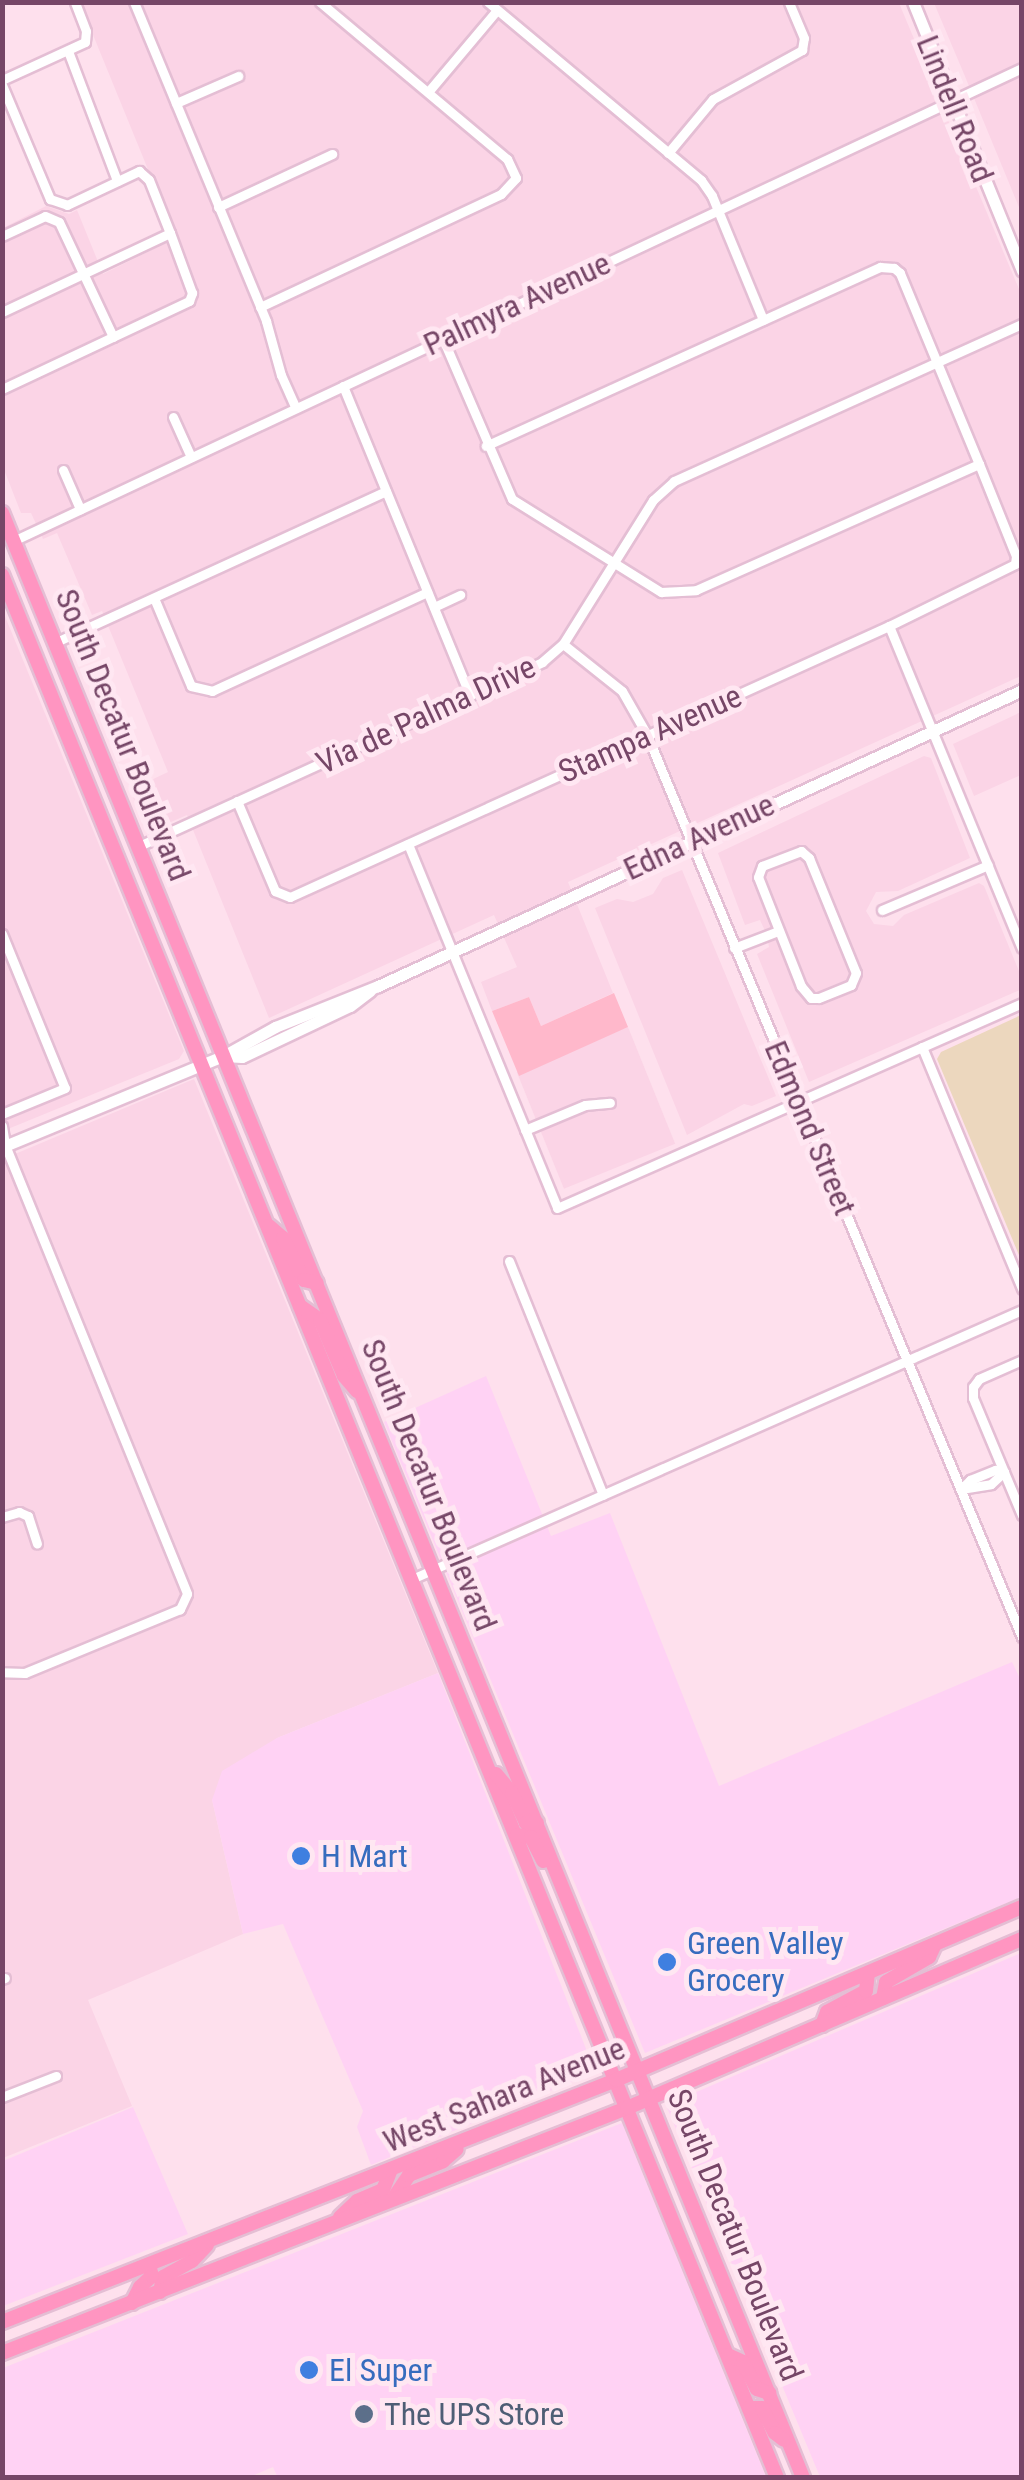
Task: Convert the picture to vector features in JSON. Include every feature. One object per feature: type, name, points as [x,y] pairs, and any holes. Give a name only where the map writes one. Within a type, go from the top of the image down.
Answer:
[{"type":"main road","name":"South Decatur Boulevard","points":[[2,514],[8,543],[139,846],[268,1226],[778,2478]]},
{"type":"main road","name":"South Decatur Boulevard","points":[[2,575],[92,792],[317,1283],[803,2478]]},
{"type":"main road","points":[[92,792],[102,792],[122,840],[130,848],[139,846]]},
{"type":"main road","points":[[268,1226],[283,1238],[304,1280],[317,1283]]},
{"type":"main road","points":[[300,1306],[320,1320],[344,1376],[362,1394]]},
{"type":"main road","points":[[464,1704],[484,1694]]},
{"type":"main road","points":[[488,1764],[512,1793],[526,1823],[537,1824]]},
{"type":"main road","points":[[516,1835],[531,1837],[568,1899]]},
{"type":"main road","name":"West Sahara Avenue","points":[[2,2322],[639,2071],[1022,1907]]},
{"type":"main road","name":"West Sahara Avenue","points":[[2,2354],[627,2108],[1022,1939]]},
{"type":"main road","points":[[883,1998],[886,1982],[929,1956],[935,1944]]},
{"type":"main road","points":[[822,2025],[826,2012],[866,1990],[868,1973]]},
{"type":"main road","points":[[393,2199],[409,2174],[443,2161],[470,2139]]},
{"type":"main road","points":[[336,2222],[357,2201],[383,2190],[391,2169]]},
{"type":"main road","points":[[160,2292],[162,2277],[192,2261],[210,2240]]},
{"type":"main road","points":[[132,2303],[140,2286],[152,2276],[149,2264]]},
{"type":"main road","points":[[728,2355],[744,2362],[757,2389],[769,2392]]},
{"type":"main road","points":[[749,2408],[762,2408],[775,2433],[789,2443]]},
{"type":"street","points":[[2,389],[189,301],[192,293],[149,180],[138,172],[67,206],[50,199],[2,82],[85,42],[86,30],[74,2]]},
{"type":"street","points":[[134,2],[260,307],[296,408]]},
{"type":"street","points":[[260,307],[501,194],[516,178],[508,159],[320,2]]},
{"type":"street","points":[[668,152],[714,99],[802,50],[804,38],[789,2]]},
{"type":"street","name":"Lindell Road","points":[[913,2],[950,102],[1022,271]]},
{"type":"street","points":[[428,92],[493,6],[701,180],[718,210],[763,320]]},
{"type":"street","points":[[68,51],[117,182]]},
{"type":"street","name":"Palmyra Avenue","points":[[8,543],[1022,68]]},
{"type":"street","points":[[176,103],[238,76]]},
{"type":"street","points":[[218,207],[332,154]]},
{"type":"street","points":[[2,236],[44,216],[60,222],[82,274],[94,288],[113,337]]},
{"type":"street","points":[[2,312],[170,233]]},
{"type":"street","points":[[443,339],[486,446],[501,483],[522,509],[660,592],[696,590],[979,464],[894,268],[880,267],[486,446]]},
{"type":"street","name":"Via de Palma Drive","points":[[139,846],[542,662],[564,644],[652,500],[674,481],[1022,324]]},
{"type":"street","points":[[343,386],[470,696]]},
{"type":"street","points":[[173,417],[191,457]]},
{"type":"street","name":"Stampa Avenue","points":[[237,802],[275,891],[290,897],[889,626],[1010,570],[1014,564],[1016,556],[979,464]]},
{"type":"street","points":[[63,470],[80,509]]},
{"type":"street","points":[[54,642],[386,491]]},
{"type":"street","points":[[154,598],[191,686],[197,691],[212,691],[428,592]]},
{"type":"street","points":[[434,607],[460,596]]},
{"type":"street","points":[[889,626],[1022,948]]},
{"type":"street","name":"Edmond Street","points":[[564,644],[622,692],[648,735],[1022,1637]]},
{"type":"street","name":"Edna Avenue","points":[[3,1145],[213,1060],[242,1057],[350,1006],[378,986],[1022,690]]},
{"type":"street","points":[[408,844],[557,1208],[1022,1003]]},
{"type":"street","points":[[801,851],[810,858],[854,967],[851,984],[811,998],[801,986],[778,930],[759,872],[762,866],[801,851]]},
{"type":"street","points":[[882,910],[988,864]]},
{"type":"street","points":[[734,948],[778,930]]},
{"type":"street","points":[[2,934],[65,1088],[2,1114]]},
{"type":"street","points":[[922,1047],[1022,1289]]},
{"type":"street","points":[[525,1130],[585,1105],[610,1102]]},
{"type":"street","points":[[2,1126],[3,1145],[184,1582],[186,1602],[180,1610],[25,1673],[2,1672]]},
{"type":"street","points":[[509,1261],[603,1496]]},
{"type":"street","points":[[414,1578],[1022,1310]]},
{"type":"street","points":[[1022,1360],[979,1379],[973,1387],[973,1398],[1022,1515]]},
{"type":"street","points":[[962,1490],[991,1484],[1004,1472]]},
{"type":"street","points":[[2,1516],[19,1512],[28,1516],[37,1544]]},
{"type":"street","points":[[2,2097],[56,2076]]},
{"type":"shaded area","points":[[80,3],[899,3],[1021,294],[1021,676],[568,882],[613,993],[541,1026],[529,997],[492,1011],[481,982],[517,967],[494,915],[269,1018],[187,815],[148,832],[130,790],[168,772],[102,611],[92,615],[57,533],[43,539],[31,513],[21,513],[3,467],[3,228],[46,206],[69,214],[77,210],[103,274],[176,238]]},
{"type":"shaded area","points":[[934,3],[1021,3],[1021,212],[964,74]]},
{"type":"shaded area","points":[[2,609],[184,1051],[179,1059],[3,1131]]},
{"type":"shaded area","points":[[1021,712],[1021,775],[974,796],[953,744]]},
{"type":"shaded area","points":[[924,756],[931,758],[970,858],[898,891],[876,892],[866,911],[874,924],[893,926],[904,915],[979,883],[984,886],[1021,976],[1020,990],[809,1082],[757,954],[769,947],[766,933],[760,920],[745,925],[718,853]]},
{"type":"shaded area","points":[[682,870],[776,1096],[752,1106],[744,1104],[687,1135],[595,908],[617,899],[633,902],[653,894],[663,878]]},
{"type":"shaded area","points":[[1021,1015],[1021,1260],[937,1059],[941,1052]]},
{"type":"shaded area","points":[[628,1027],[675,1144],[564,1189],[517,1072]]},
{"type":"shaded area","points":[[194,1079],[438,1673],[277,1738],[212,1800],[243,1934],[88,2000],[132,2106],[3,2158],[3,1159]]},
{"type":"shaded area","points":[[486,1376],[551,1536],[610,1513],[719,1786],[1012,1662],[1022,1683],[1021,1897],[645,2053],[384,1422]]},
{"type":"shaded area","points":[[438,1673],[592,2064],[586,2076],[371,2165],[357,2127],[363,2111],[283,1924],[243,1934],[212,1800],[222,1771],[277,1738]]},
{"type":"shaded area","points":[[1021,1953],[1021,2477],[820,2477],[666,2105]]},
{"type":"shaded area","points":[[133,2107],[188,2234],[3,2306],[3,2161]]},
{"type":"shaded area","points":[[622,2123],[766,2477],[278,2478],[273,2467],[247,2478],[3,2477],[3,2368]]},
{"type":"sand","points":[[614,993],[628,1027],[519,1076],[492,1011],[529,997],[541,1026]]},
{"type":"place","name":"H Mart","points":[[301,1856]]},
{"type":"place","name":"Green Valley Grocery","points":[[667,1962]]},
{"type":"place","name":"El Super","points":[[309,2370]]},
{"type":"place","name":"The UPS Store","points":[[364,2414]]}]
